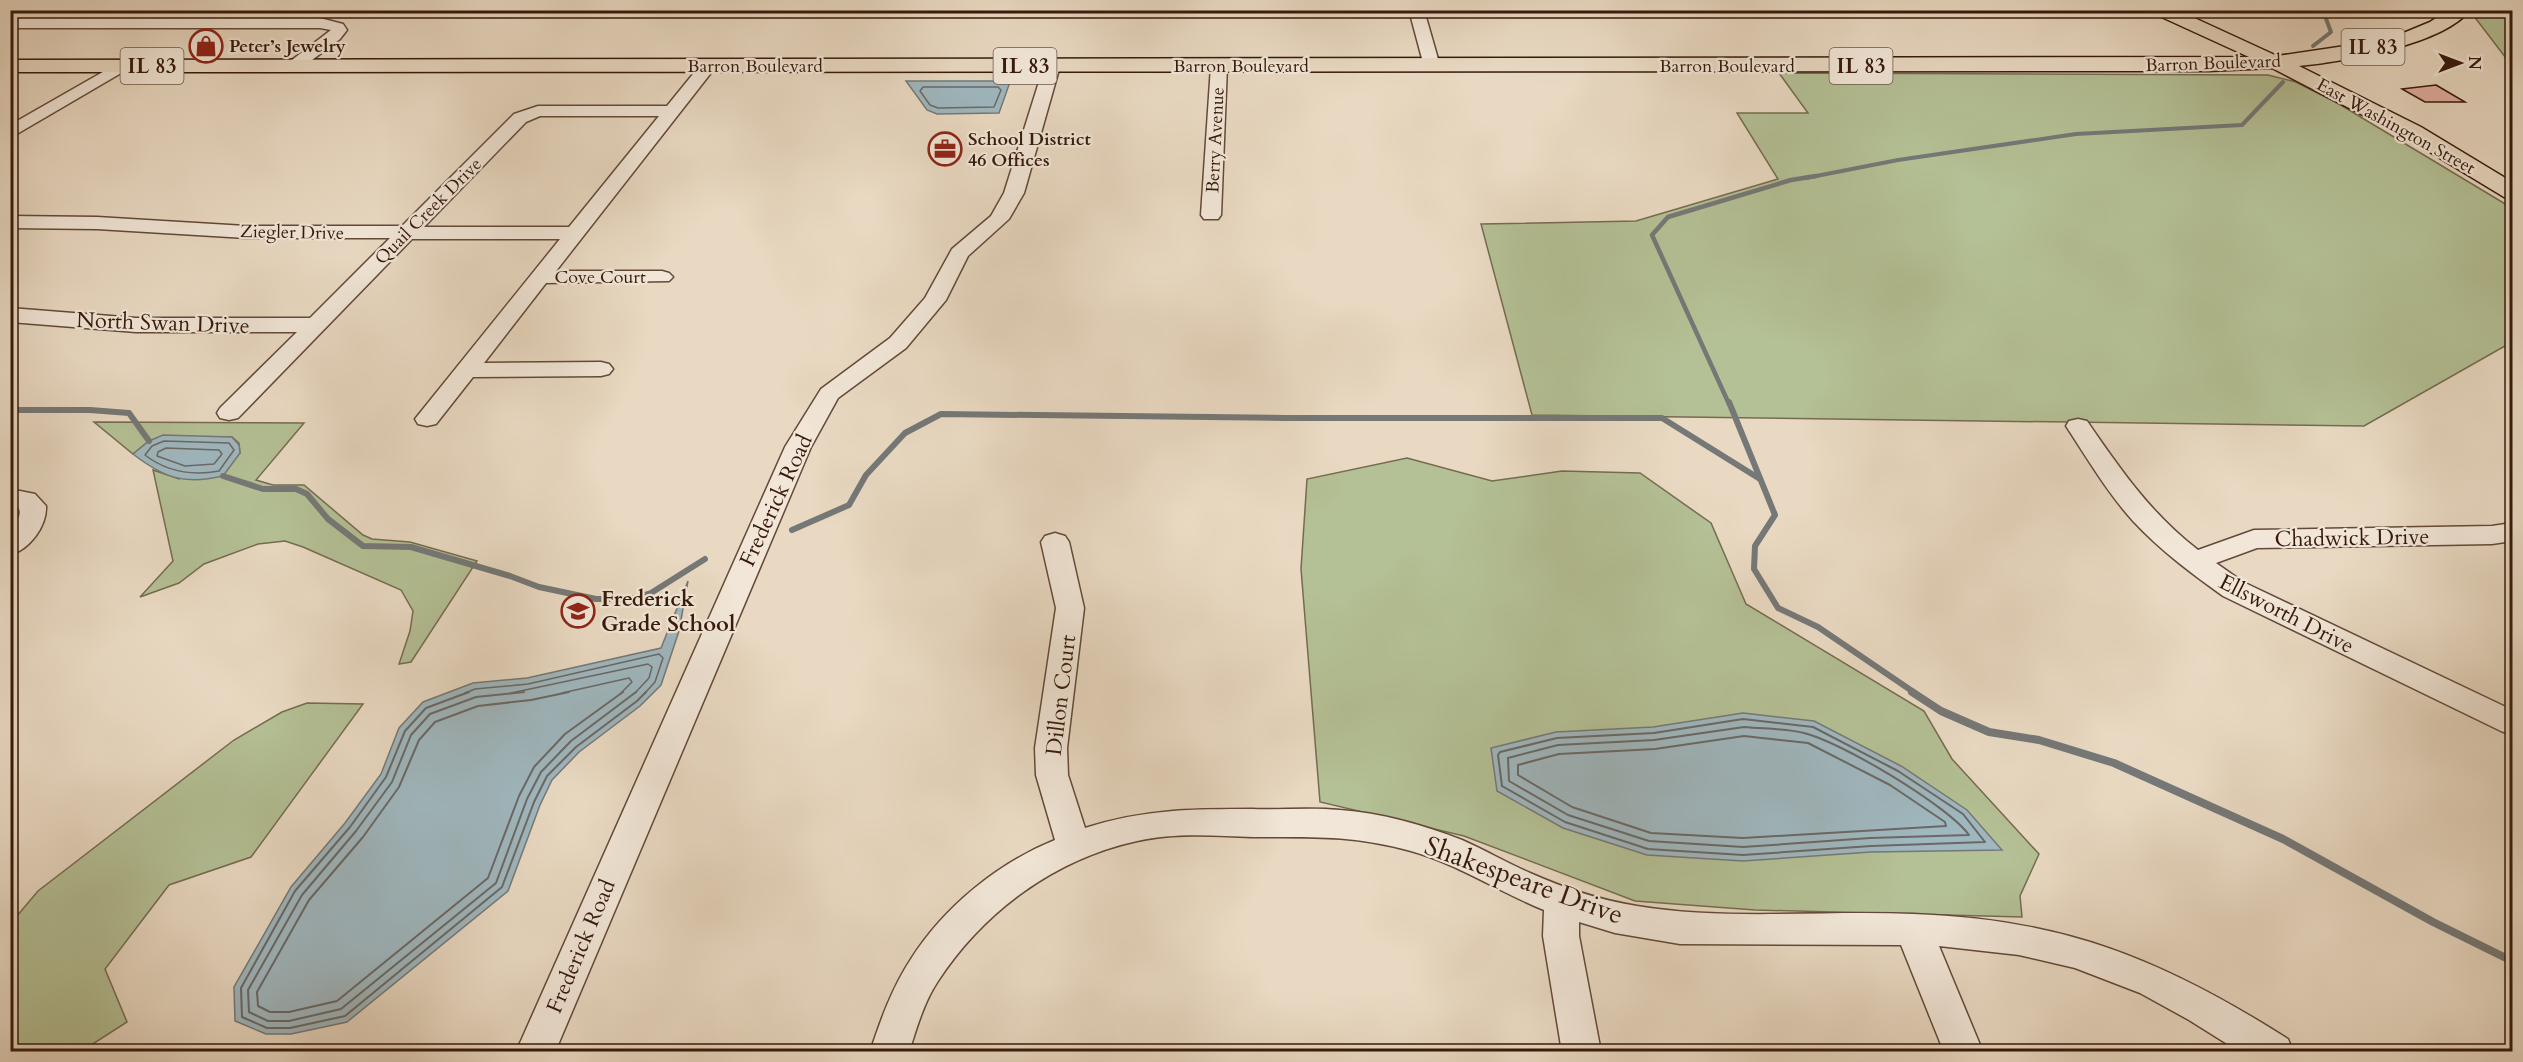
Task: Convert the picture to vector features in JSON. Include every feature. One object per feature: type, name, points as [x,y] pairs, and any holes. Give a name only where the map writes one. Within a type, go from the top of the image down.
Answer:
[{"type":"main road","name":"East Washington Street","points":[[2161,10],[2277,62],[2412,132],[2512,192]]},
{"type":"main road","name":"Barron Boulevard","points":[[10,66],[2209,66],[2277,62],[2353,52],[2400,40],[2435,26],[2461,10]]},
{"type":"street","points":[[1416,10],[1432,66]]},
{"type":"street","points":[[10,23],[320,23],[338,27],[339,30],[335,36],[294,66]]},
{"type":"street","points":[[10,133],[122,66]]},
{"type":"street","points":[[428,419],[670,111],[708,66]]},
{"type":"street","name":"Frederick Road","points":[[535,1052],[798,447],[830,394],[898,343],[935,300],[959,253],[999,219],[1014,193],[1052,66]]},
{"type":"street","name":"Berry Avenue","points":[[1211,215],[1219,66]]},
{"type":"street","name":"Quail Creek Drive","points":[[229,413],[520,118],[549,111],[670,111]]},
{"type":"street","name":"Ziegler Drive","points":[[10,222],[97,223],[246,232],[574,233]]},
{"type":"street","name":"Cove Court","points":[[539,277],[662,277]]},
{"type":"street","name":"North Swan Drive","points":[[10,315],[136,324],[315,324]]},
{"type":"street","points":[[466,369],[601,369]]},
{"type":"street","name":"Ellsworth Drive","points":[[2078,426],[2133,503],[2153,526],[2194,561],[2233,589],[2512,723]]},
{"type":"street","points":[[10,497],[26,500],[33,506],[34,515],[29,527],[10,546]]},
{"type":"street","name":"Chadwick Drive","points":[[2194,561],[2254,539],[2492,535],[2512,532]]},
{"type":"street","name":"Dillon Court","points":[[1055,542],[1070,608],[1051,748],[1052,775],[1074,847]]},
{"type":"street","name":"Shakespeare Drive","points":[[889,1052],[904,1007],[919,977],[944,940],[995,892],[1049,856],[1113,833],[1174,823],[1330,822],[1369,827],[1439,846],[1518,884],[1596,913],[1642,923],[1680,928],[1913,929],[1987,933],[2075,951],[2146,978],[2222,1017],[2274,1052]]},
{"type":"street","points":[[1562,900],[1561,936],[1582,1052]]},
{"type":"street","points":[[1913,929],[1964,1052]]},
{"type":"green space","points":[[11,10],[253,11],[241,19],[11,19]]},
{"type":"green space","points":[[2470,11],[2512,11],[2512,66]]},
{"type":"green space","points":[[1779,73],[2268,75],[2296,82],[2339,104],[2512,208],[2512,342],[2364,426],[1532,415],[1481,224],[1636,221],[1778,179],[1737,113],[1808,113]]},
{"type":"green space","points":[[94,422],[304,423],[256,480],[273,485],[304,485],[363,535],[372,539],[410,542],[477,561],[411,662],[399,664],[410,631],[413,611],[401,590],[285,541],[258,544],[204,564],[179,583],[140,597],[173,561],[153,470],[179,479],[240,453],[239,443],[232,437],[149,441],[133,454]]},
{"type":"green space","points":[[1407,458],[1492,481],[1562,471],[1640,473],[1711,523],[1746,604],[1924,711],[1952,759],[2039,854],[2020,896],[2022,917],[1755,910],[1635,901],[1464,836],[1320,802],[1301,569],[1307,479]]},
{"type":"green space","points":[[307,703],[363,704],[251,857],[169,885],[105,969],[127,1022],[82,1051],[11,1051],[11,923],[38,891],[234,740],[282,712]]},
{"type":"water","points":[[906,81],[1010,82],[999,113],[937,114],[927,110]]},
{"type":"water","points":[[163,435],[232,437],[239,445],[240,453],[223,476],[197,480],[175,477],[155,469],[133,454],[149,441]]},
{"type":"water","points":[[688,581],[679,631],[661,685],[640,706],[579,752],[552,780],[540,805],[508,891],[347,1022],[291,1034],[266,1034],[235,1021],[234,987],[291,887],[345,823],[381,774],[399,728],[423,702],[473,683],[527,678],[661,648]]},
{"type":"water","points":[[1743,713],[1814,721],[1901,766],[1967,810],[2002,850],[1871,852],[1743,861],[1647,855],[1563,828],[1497,791],[1491,748],[1556,732],[1653,727]]},
{"type":"building","points":[[2436,85],[2465,102],[2425,102],[2402,89]]},
{"type":"waterway","points":[[2313,46],[2331,32],[2325,16]]},
{"type":"waterway","points":[[1806,178],[1898,160],[2076,134],[2242,125],[2283,82]]},
{"type":"waterway","points":[[1729,404],[1652,235],[1668,217],[1791,180],[1816,176]]},
{"type":"waterway","points":[[1729,402],[1775,515],[1755,546],[1754,569],[1778,608],[1818,627],[1915,693]]},
{"type":"waterway","points":[[10,410],[90,410],[129,413],[149,441]]},
{"type":"waterway","points":[[792,530],[849,505],[866,475],[905,433],[941,414],[1285,418],[1662,418],[1760,479]]},
{"type":"waterway","points":[[223,476],[263,489],[296,489],[307,494],[328,519],[363,546],[411,547],[510,576],[539,587],[596,599],[631,599],[651,593],[705,559]]},
{"type":"waterway","points":[[1912,692],[1941,711],[1989,732],[2039,740],[2114,763],[2283,839],[2433,922],[2512,961]]},
{"type":"place","name":"Peter’s Jewelry","points":[[206,46]]},
{"type":"place","name":"School District 46 Offices","points":[[945,149]]},
{"type":"place","name":"Frederick Grade School","points":[[578,611]]}]
